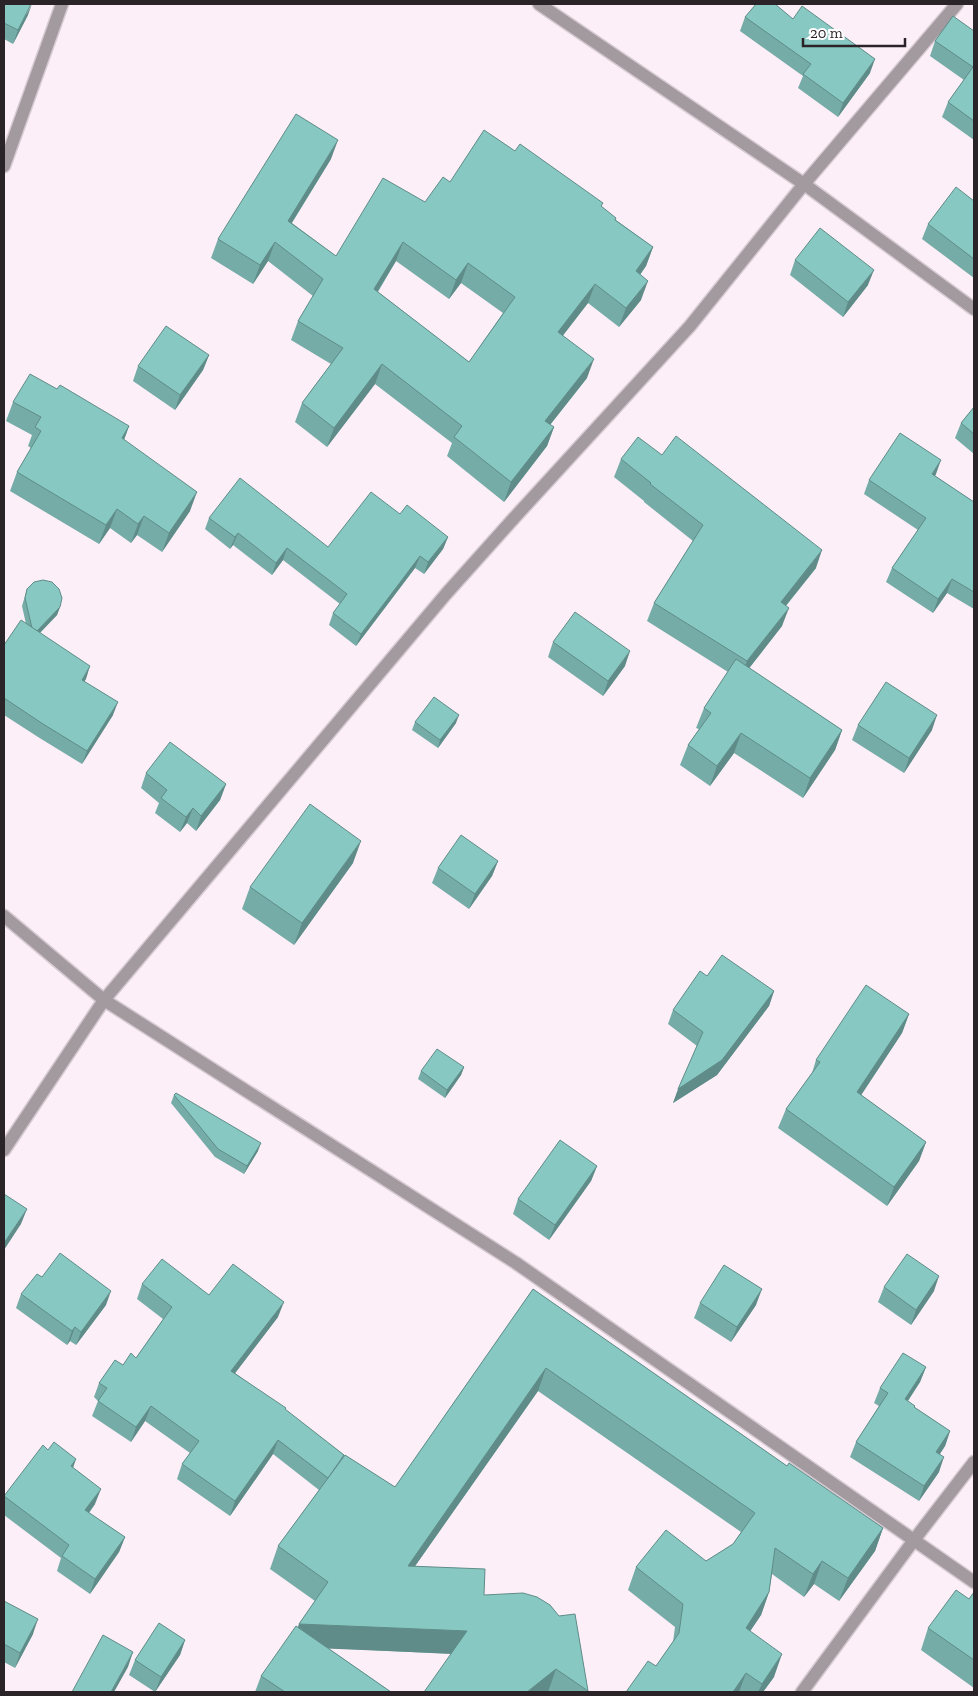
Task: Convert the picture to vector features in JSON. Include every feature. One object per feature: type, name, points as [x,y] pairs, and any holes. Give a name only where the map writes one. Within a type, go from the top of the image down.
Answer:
[{"type":"street","points":[[4,166],[62,4]]},
{"type":"street","points":[[539,4],[804,184],[974,309]]},
{"type":"street","points":[[4,1150],[104,1000],[446,594],[514,516],[690,326],[804,184],[957,4]]},
{"type":"street","points":[[4,916],[104,1000],[516,1263],[974,1582]]},
{"type":"street","points":[[802,1692],[974,1462]]},
{"type":"building","points":[[4,4],[31,4],[18,30],[4,23]]},
{"type":"building","points":[[756,4],[775,4],[793,19],[802,6],[875,59],[843,103],[803,74],[811,64],[745,17]]},
{"type":"building","points":[[953,16],[974,31],[974,121],[948,102],[973,67],[935,41]]},
{"type":"building","points":[[296,114],[338,140],[288,221],[336,256],[383,178],[425,202],[443,177],[450,182],[484,130],[515,151],[520,144],[603,203],[601,206],[616,218],[615,220],[653,247],[636,271],[648,281],[626,308],[595,284],[558,332],[594,359],[545,421],[554,427],[511,482],[454,437],[462,426],[382,364],[334,428],[302,403],[343,348],[298,321],[323,279],[275,242],[260,265],[218,239]],"holes":[[[403,242],[456,280],[468,263],[515,297],[469,362],[374,289]]]},
{"type":"building","points":[[956,187],[974,201],[974,259],[928,224]]},
{"type":"building","points":[[820,228],[874,270],[848,302],[795,260]]},
{"type":"building","points":[[166,326],[209,355],[180,395],[138,366]]},
{"type":"building","points":[[30,374],[57,389],[60,385],[129,426],[122,438],[197,492],[169,533],[144,516],[138,524],[117,509],[106,525],[17,472],[41,431],[35,427],[41,417],[13,402]]},
{"type":"building","points":[[974,407],[974,434],[961,423]]},
{"type":"building","points":[[900,433],[941,460],[932,474],[974,502],[974,592],[952,579],[938,599],[892,568],[926,518],[869,480]]},
{"type":"building","points":[[676,436],[822,550],[781,602],[789,608],[747,661],[654,603],[703,525],[621,459],[638,437],[662,455]]},
{"type":"building","points":[[240,478],[328,547],[371,492],[400,514],[407,505],[448,537],[428,562],[420,556],[361,634],[333,613],[347,594],[287,548],[276,563],[238,533],[235,537],[209,518]]},
{"type":"building","points":[[43,580],[52,582],[59,589],[62,598],[60,607],[37,631],[32,628],[25,598],[27,589],[34,582]]},
{"type":"building","points":[[575,612],[630,651],[608,681],[553,642]]},
{"type":"building","points":[[21,620],[90,666],[82,680],[118,702],[87,751],[4,698],[4,645]]},
{"type":"building","points":[[736,659],[842,730],[810,778],[741,733],[717,766],[688,745],[711,713],[704,708]]},
{"type":"building","points":[[886,682],[937,715],[909,758],[858,725]]},
{"type":"building","points":[[434,697],[459,715],[440,740],[415,722]]},
{"type":"building","points":[[170,742],[226,784],[201,816],[193,808],[186,817],[161,798],[167,790],[146,773]]},
{"type":"building","points":[[310,804],[361,841],[302,923],[250,887]]},
{"type":"building","points":[[461,835],[498,861],[475,894],[438,868]]},
{"type":"building","points":[[722,955],[774,991],[722,1060],[678,1089],[703,1032],[673,1010],[700,971],[707,976]]},
{"type":"building","points":[[866,985],[909,1014],[857,1092],[926,1142],[894,1187],[786,1109],[820,1062],[816,1060]]},
{"type":"building","points":[[437,1049],[464,1067],[447,1090],[421,1071]]},
{"type":"building","points":[[176,1093],[261,1143],[247,1166],[218,1149],[174,1095]]},
{"type":"building","points":[[560,1140],[597,1166],[555,1225],[518,1199]]},
{"type":"building","points":[[4,1194],[27,1209],[4,1243]]},
{"type":"building","points":[[60,1253],[111,1291],[81,1332],[75,1327],[72,1331],[21,1294],[37,1274],[42,1277]]},
{"type":"building","points":[[907,1254],[939,1276],[916,1310],[884,1287]]},
{"type":"building","points":[[162,1259],[209,1295],[233,1264],[284,1302],[231,1371],[286,1408],[344,1455],[328,1478],[278,1440],[235,1501],[182,1464],[199,1441],[151,1406],[136,1427],[98,1401],[107,1388],[99,1383],[115,1360],[123,1365],[131,1353],[136,1358],[172,1307],[142,1284]]},
{"type":"building","points":[[724,1265],[762,1289],[737,1327],[700,1303]]},
{"type":"building","points":[[533,1289],[787,1466],[789,1463],[883,1528],[848,1578],[822,1561],[813,1574],[775,1548],[769,1592],[746,1628],[782,1654],[762,1684],[746,1673],[733,1692],[626,1692],[648,1661],[656,1666],[679,1633],[683,1604],[636,1567],[666,1530],[706,1561],[733,1544],[755,1513],[546,1368],[408,1566],[485,1569],[484,1595],[523,1593],[537,1597],[550,1605],[559,1616],[575,1614],[588,1691],[556,1669],[527,1692],[424,1692],[467,1631],[299,1624],[328,1582],[278,1546],[345,1455],[395,1487]]},
{"type":"building","points":[[903,1353],[926,1367],[905,1399],[950,1431],[936,1452],[944,1457],[924,1486],[856,1442],[888,1393],[880,1388]]},
{"type":"building","points":[[54,1442],[76,1459],[71,1466],[101,1489],[85,1510],[125,1537],[95,1579],[62,1556],[69,1545],[4,1496],[43,1445],[48,1450]]},
{"type":"building","points":[[956,1590],[969,1599],[974,1592],[974,1660],[928,1628]]},
{"type":"building","points":[[4,1601],[38,1619],[20,1653],[4,1644]]},
{"type":"building","points":[[159,1623],[185,1640],[161,1677],[135,1660]]},
{"type":"building","points":[[296,1626],[391,1692],[285,1692],[261,1676]]},
{"type":"building","points":[[103,1635],[133,1652],[111,1692],[72,1692]]}]
